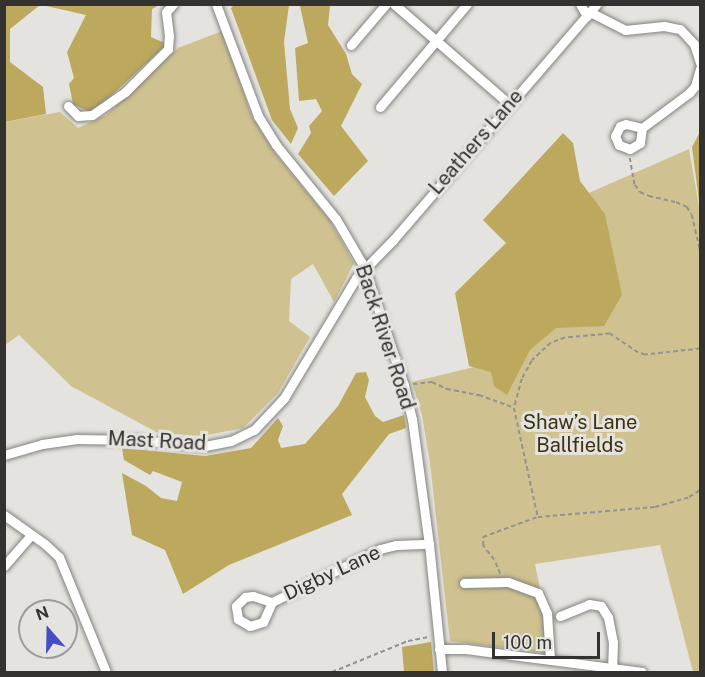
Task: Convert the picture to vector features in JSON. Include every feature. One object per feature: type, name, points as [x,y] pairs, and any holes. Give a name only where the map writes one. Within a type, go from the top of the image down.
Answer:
[{"type":"street","points":[[68,106],[78,116],[92,115],[125,92],[168,48],[170,36],[166,12],[173,4]]},
{"type":"street","name":"Back River Road","points":[[216,4],[258,116],[276,145],[336,219],[364,267],[408,402],[429,544],[442,672]]},
{"type":"street","points":[[351,45],[386,4]]},
{"type":"street","points":[[394,4],[509,104]]},
{"type":"street","points":[[380,107],[467,4]]},
{"type":"street","points":[[580,4],[589,14],[625,30],[664,26],[680,29],[694,44],[700,63]]},
{"type":"street","name":"Leathers Lane","points":[[364,267],[393,240],[597,4]]},
{"type":"street","points":[[642,128],[626,124],[616,130],[619,145],[630,149],[640,143],[642,128],[689,93],[699,78],[700,69]]},
{"type":"street","name":"Mast Road","points":[[4,455],[42,444],[76,438],[205,446],[247,435],[267,419],[284,398],[364,267]]},
{"type":"street","points":[[4,515],[45,544],[59,557],[106,672]]},
{"type":"street","points":[[4,566],[31,535]]},
{"type":"street","name":"Digby Lane","points":[[272,602],[380,549],[396,545],[429,544]]},
{"type":"street","points":[[464,583],[502,582],[526,586],[542,598],[550,632],[550,660]]},
{"type":"street","points":[[561,616],[589,604],[601,606],[608,617],[614,642],[612,668]]},
{"type":"street","points":[[439,649],[466,649],[642,672]]},
{"type":"path","points":[[630,149],[630,167],[635,185],[649,196],[687,207],[692,215],[700,250]]},
{"type":"path","points":[[538,517],[514,408],[522,379],[532,361],[551,343],[566,338],[610,334],[638,353],[645,355],[700,349]]},
{"type":"path","points":[[409,384],[432,382],[447,389],[479,395],[514,408]]},
{"type":"path","points":[[502,582],[494,560],[483,546],[483,537],[538,517],[655,507],[689,497],[700,490]]},
{"type":"path","points":[[332,672],[408,641],[431,637]]},
{"type":"green space","points":[[222,31],[252,117],[278,157],[329,219],[354,263],[334,302],[313,264],[291,279],[289,321],[310,337],[278,393],[243,428],[202,436],[158,433],[71,386],[19,335],[5,345],[5,122],[60,112],[78,128],[106,115],[178,48]]},
{"type":"green space","name":"Shaw’s Lane Ballfields","points":[[689,149],[700,212],[700,672],[693,672],[660,545],[535,564],[553,654],[450,641],[430,463],[422,415],[412,382],[478,366],[582,196]]},
{"type":"shaded area","points":[[5,4],[40,5],[10,29],[10,62],[43,87],[46,114],[5,122]]},
{"type":"shaded area","points":[[42,5],[159,5],[152,9],[151,37],[167,44],[100,106],[89,112],[73,104],[69,84],[74,78],[67,52],[86,15]]},
{"type":"shaded area","points":[[234,5],[289,5],[284,42],[290,109],[298,128],[291,144],[272,120],[231,8]]},
{"type":"shaded area","points":[[297,5],[330,5],[328,25],[346,54],[352,74],[362,84],[341,126],[368,161],[334,196],[298,154],[311,133],[309,126],[322,111],[316,99],[299,101],[295,48],[308,43],[300,6]]},
{"type":"shaded area","points":[[700,132],[700,209],[692,147]]},
{"type":"shaded area","points":[[563,133],[573,143],[580,181],[605,214],[622,295],[604,326],[556,328],[530,350],[507,395],[494,386],[491,372],[469,366],[455,293],[506,243],[483,220]]},
{"type":"shaded area","points":[[366,372],[369,380],[365,397],[375,416],[383,422],[404,415],[406,428],[389,434],[342,494],[352,515],[229,565],[183,594],[165,550],[132,535],[122,473],[146,486],[161,498],[177,501],[182,482],[153,471],[150,475],[124,460],[122,448],[205,456],[251,448],[278,418],[283,426],[278,440],[281,448],[305,444],[338,406],[356,373]]},
{"type":"shaded area","points":[[431,642],[434,672],[404,672],[402,647]]}]
